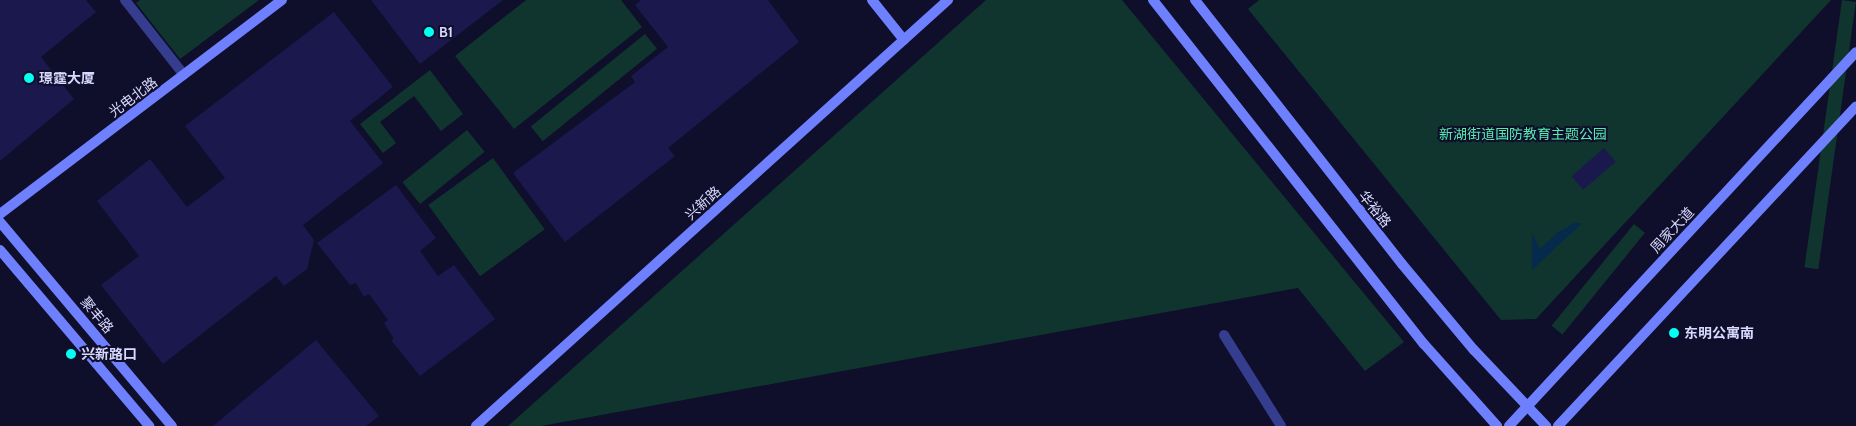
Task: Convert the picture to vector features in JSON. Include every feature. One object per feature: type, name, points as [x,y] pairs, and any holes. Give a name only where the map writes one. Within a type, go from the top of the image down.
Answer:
[{"type":"street","points":[[125,0],[184,75]]},
{"type":"street","name":"光电北路","points":[[0,214],[282,0]]},
{"type":"street","points":[[872,0],[904,40]]},
{"type":"street","name":"兴新路","points":[[476,426],[948,0]]},
{"type":"street","points":[[1153,0],[1424,344],[1497,426]]},
{"type":"street","name":"华裕路","points":[[1195,0],[1402,264],[1474,350],[1546,426]]},
{"type":"street","name":"周家大道","points":[[1509,426],[1856,52]]},
{"type":"street","points":[[1558,426],[1856,106]]},
{"type":"street","name":"聚丰路","points":[[0,222],[172,426]]},
{"type":"street","points":[[0,250],[149,426]]},
{"type":"street","points":[[1224,335],[1281,426]]},
{"type":"green space","points":[[140,0],[259,0],[180,59],[136,3]]},
{"type":"green space","points":[[526,0],[621,0],[642,27],[514,129],[455,56]]},
{"type":"green space","points":[[986,0],[1122,0],[1404,342],[1365,371],[1298,288],[541,426],[508,426]]},
{"type":"green space","name":"新湖街道国防教育主题公园","points":[[1259,0],[1831,0],[1536,319],[1501,320],[1248,9]]},
{"type":"green space","points":[[1842,0],[1856,2],[1818,269],[1804,267]]},
{"type":"green space","points":[[645,34],[657,49],[543,141],[531,127]]},
{"type":"green space","points":[[430,70],[463,114],[441,131],[414,96],[380,122],[396,143],[383,153],[360,124]]},
{"type":"green space","points":[[467,130],[485,152],[420,204],[402,182]]},
{"type":"green space","points":[[493,158],[545,229],[480,276],[428,205]]},
{"type":"green space","points":[[1634,224],[1645,233],[1562,335],[1552,326]]},
{"type":"water","points":[[1574,223],[1582,223],[1532,270],[1532,233],[1540,249],[1557,233]]},
{"type":"building","name":"璟霆大厦","points":[[0,0],[86,0],[96,12],[41,57],[74,99],[0,161]]},
{"type":"building","name":"B1","points":[[371,0],[503,0],[420,64]]},
{"type":"building","points":[[641,0],[768,0],[799,42],[668,148],[675,156],[565,242],[513,173],[635,82],[631,76],[668,47],[635,5]]},
{"type":"building","points":[[334,12],[393,87],[350,121],[383,163],[303,225],[314,240],[307,269],[284,286],[276,276],[163,364],[101,285],[139,256],[97,201],[150,159],[187,207],[225,178],[185,126]]},
{"type":"building","points":[[1604,148],[1616,162],[1583,190],[1572,176]]},
{"type":"building","points":[[396,185],[436,238],[420,251],[438,276],[454,265],[495,319],[420,376],[391,340],[394,339],[384,323],[388,320],[369,294],[364,297],[356,283],[350,285],[317,243]]},
{"type":"building","points":[[316,340],[379,416],[366,426],[213,426]]},
{"type":"place","name":"B1","points":[[429,32]]},
{"type":"place","name":"璟霆大厦","points":[[29,78]]},
{"type":"place","name":"东明公寓南","points":[[1674,333]]},
{"type":"place","name":"兴新路口","points":[[71,354]]}]
